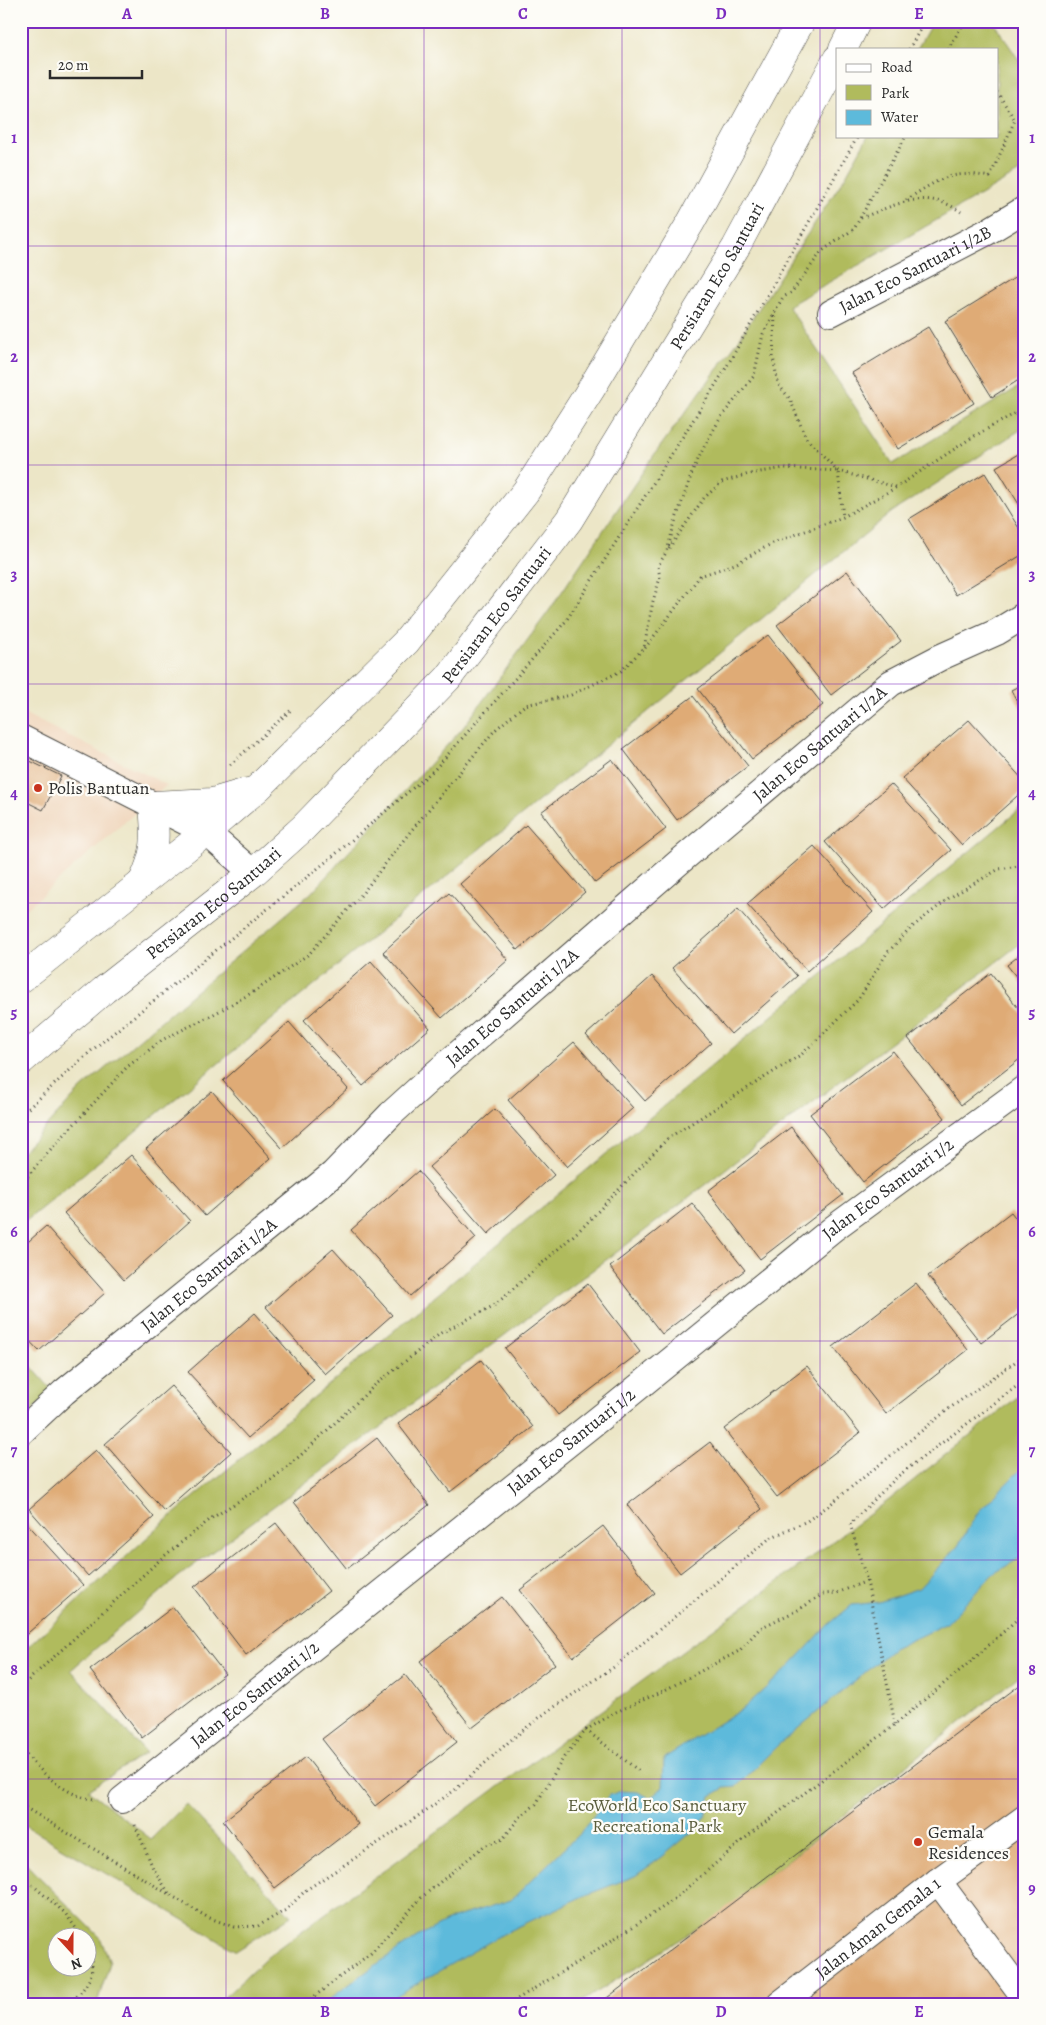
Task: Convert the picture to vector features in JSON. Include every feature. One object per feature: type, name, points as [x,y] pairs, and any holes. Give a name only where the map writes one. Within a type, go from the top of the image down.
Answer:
[{"type":"street","points":[[21,979],[206,832],[259,787],[406,642],[526,491],[591,389],[692,222],[801,21]]},
{"type":"street","points":[[844,48],[858,21]]},
{"type":"street","name":"Persiaran Eco Santuari","points":[[21,1061],[104,990],[253,873],[303,828],[448,678],[569,520],[736,247],[836,61]]},
{"type":"street","name":"Jalan Eco Santuari 1/2B","points":[[831,313],[987,232],[1025,209]]},
{"type":"street","name":"Jalan Eco Santuari 1/2A","points":[[21,1432],[72,1386],[333,1174],[391,1114],[442,1068],[678,863],[891,683],[941,657],[997,632],[1025,615]]},
{"type":"street","points":[[21,738],[206,832],[253,873]]},
{"type":"street","points":[[153,805],[213,802],[232,798],[259,787]]},
{"type":"street","points":[[142,883],[154,854],[156,830],[153,805]]},
{"type":"street","name":"Jalan Eco Santuari 1/2","points":[[122,1800],[615,1406],[834,1228],[1025,1088]]},
{"type":"street","name":"Jalan Aman Gemala 1","points":[[780,2004],[938,1881],[1025,1818]]},
{"type":"street","points":[[938,1881],[1025,1998]]},
{"type":"path","points":[[910,48],[925,21]]},
{"type":"path","points":[[948,48],[965,21]]},
{"type":"path","points":[[951,42],[954,48]]},
{"type":"path","points":[[860,219],[906,200],[945,177],[972,174],[990,177],[1015,120],[998,94]]},
{"type":"path","points":[[667,551],[693,470],[721,417],[754,376],[763,334],[775,315],[783,297],[791,293],[822,251],[854,229],[905,138]]},
{"type":"path","points":[[906,200],[926,199],[938,202],[955,209],[987,232]]},
{"type":"path","points":[[775,315],[772,357],[778,384],[790,399],[806,438],[838,471],[843,517]]},
{"type":"path","points":[[21,1184],[51,1149],[134,1062],[162,1040],[246,996],[309,954],[361,895],[410,832],[495,730],[526,705],[570,695],[622,671],[644,648],[700,576],[735,564],[772,543],[843,517],[897,487],[971,438],[1025,408]]},
{"type":"path","points":[[644,648],[660,578],[658,566],[704,498],[722,482],[749,474],[784,468],[838,471],[897,487]]},
{"type":"path","points":[[223,771],[296,706]]},
{"type":"path","points":[[21,1687],[163,1557],[212,1518],[270,1481],[374,1386],[441,1333],[495,1305],[584,1226],[668,1138],[802,1054],[859,999],[887,953],[911,928],[949,898],[999,869],[1025,864]]},
{"type":"path","points":[[21,1804],[57,1824],[170,1896],[207,1917],[234,1927],[258,1926],[286,1910],[306,1890],[455,1790],[512,1739],[544,1714],[614,1667],[770,1538],[807,1521],[828,1506],[950,1408],[1025,1355]]},
{"type":"path","points":[[896,1724],[867,1581],[850,1524],[898,1476],[1025,1380]]},
{"type":"path","points":[[302,2004],[371,1954],[422,1896],[484,1846],[503,1838],[519,1818],[536,1804],[564,1757],[586,1730],[616,1712],[661,1692],[739,1652],[760,1628],[823,1594],[836,1593],[867,1581]]},
{"type":"path","points":[[509,2004],[668,1904],[755,1830],[896,1724],[976,1657],[1025,1612]]},
{"type":"path","points":[[586,1730],[639,1771]]},
{"type":"path","points":[[21,1747],[30,1760],[56,1783],[78,1795],[86,1799],[122,1800],[143,1841],[153,1868],[170,1896]]},
{"type":"path","points":[[21,1875],[66,1913],[76,1928]]},
{"type":"path","points":[[70,2004],[87,1985],[90,1978]]},
{"type":"shaded area","points":[[21,712],[167,785],[21,913]]},
{"type":"green space","points":[[933,21],[996,21],[994,23],[1025,69],[1025,169],[788,306],[893,464],[1025,383],[1025,427],[892,512],[21,1225],[21,1153],[81,1089],[311,893],[462,729],[551,608],[654,455],[735,345],[845,177],[867,138],[998,138],[998,48],[918,48]]},
{"type":"green space","points":[[1025,805],[1025,940],[621,1249],[178,1577],[71,1670],[146,1753],[88,1790],[151,1839],[186,1804],[291,1916],[236,1951],[21,1823],[21,1653],[163,1523]]},
{"type":"green space","points":[[21,1355],[53,1391],[21,1420]]},
{"type":"green space","name":"EcoWorld Eco Sanctuary Recreational Park","points":[[1025,1391],[1025,1671],[721,1914],[578,2004],[217,2004],[273,1952],[889,1500]]},
{"type":"green space","points":[[21,1859],[91,1928],[48,1928],[48,1978],[98,1978],[98,1935],[100,1937],[110,1963],[95,2004],[21,2004]]},
{"type":"water","points":[[1025,1465],[1025,1555],[993,1574],[947,1623],[893,1649],[777,1746],[736,1787],[724,1788],[711,1796],[705,1816],[692,1832],[662,1857],[635,1876],[581,1897],[503,1934],[382,2004],[323,2004],[374,1966],[424,1933],[453,1918],[511,1900],[581,1832],[610,1795],[621,1791],[638,1792],[651,1798],[663,1787],[664,1758],[745,1707],[790,1666],[828,1625],[852,1605],[879,1602],[919,1588],[958,1546],[978,1512]]},
{"type":"building","points":[[1021,274],[1025,281],[1025,376],[992,397],[945,321]]},
{"type":"building","points":[[928,327],[974,403],[898,449],[852,373]]},
{"type":"building","points":[[1025,450],[1025,514],[996,467]]},
{"type":"building","points":[[985,473],[1025,538],[1025,553],[956,595],[909,519]]},
{"type":"building","points":[[847,571],[901,641],[831,695],[777,625]]},
{"type":"building","points":[[768,635],[823,705],[752,759],[698,689]]},
{"type":"building","points":[[1025,683],[1025,716],[1011,690]]},
{"type":"building","points":[[693,696],[748,766],[677,820],[623,749]]},
{"type":"building","points":[[969,720],[1025,782],[1025,789],[962,845],[902,778]]},
{"type":"building","points":[[612,759],[666,829],[595,883],[541,812]]},
{"type":"building","name":"Polis Bantuan","points":[[30,761],[61,776],[43,810],[21,799],[21,778]]},
{"type":"building","points":[[891,784],[951,850],[884,909],[825,842]]},
{"type":"building","points":[[526,825],[585,892],[518,950],[460,884]]},
{"type":"building","points":[[814,846],[873,912],[807,971],[747,904]]},
{"type":"building","points":[[449,893],[508,960],[442,1018],[383,952]]},
{"type":"building","points":[[738,909],[797,976],[731,1034],[672,968]]},
{"type":"building","points":[[1025,951],[1025,988],[1007,965]]},
{"type":"building","points":[[371,961],[430,1028],[363,1086],[304,1020]]},
{"type":"building","points":[[991,973],[1025,1017],[1025,1055],[961,1105],[908,1038]]},
{"type":"building","points":[[652,976],[711,1043],[645,1101],[586,1035]]},
{"type":"building","points":[[289,1022],[348,1089],[282,1148],[223,1081]]},
{"type":"building","points":[[574,1042],[633,1108],[567,1167],[508,1100]]},
{"type":"building","points":[[893,1051],[945,1118],[863,1182],[810,1114]]},
{"type":"building","points":[[212,1091],[271,1158],[205,1216],[146,1149]]},
{"type":"building","points":[[495,1109],[554,1175],[488,1234],[429,1167]]},
{"type":"building","points":[[791,1127],[843,1195],[760,1259],[708,1191]]},
{"type":"building","points":[[131,1155],[190,1221],[124,1280],[64,1213]]},
{"type":"building","points":[[418,1171],[476,1238],[410,1296],[351,1230]]},
{"type":"building","points":[[692,1203],[745,1270],[662,1334],[610,1267]]},
{"type":"building","points":[[1011,1212],[1025,1230],[1025,1309],[981,1343],[928,1276]]},
{"type":"building","points":[[46,1226],[105,1293],[39,1351],[21,1332],[21,1248]]},
{"type":"building","points":[[333,1249],[392,1315],[325,1374],[266,1307]]},
{"type":"building","points":[[916,1283],[968,1350],[886,1414],[833,1347]]},
{"type":"building","points":[[588,1284],[640,1352],[558,1415],[505,1348]]},
{"type":"building","points":[[255,1313],[314,1380],[248,1438],[188,1372]]},
{"type":"building","points":[[481,1360],[533,1427],[450,1492],[398,1424]]},
{"type":"building","points":[[807,1366],[860,1433],[777,1497],[724,1429]]},
{"type":"building","points":[[171,1386],[231,1452],[164,1511],[105,1444]]},
{"type":"building","points":[[377,1438],[429,1505],[347,1569],[294,1502]]},
{"type":"building","points":[[710,1442],[762,1509],[680,1573],[627,1505]]},
{"type":"building","points":[[96,1450],[154,1517],[88,1576],[29,1509]]},
{"type":"building","points":[[23,1519],[83,1585],[21,1639],[21,1521]]},
{"type":"building","points":[[276,1523],[329,1591],[246,1655],[194,1587]]},
{"type":"building","points":[[603,1526],[655,1593],[573,1657],[520,1590]]},
{"type":"building","points":[[502,1597],[555,1664],[472,1728],[420,1661]]},
{"type":"building","points":[[173,1607],[225,1674],[142,1738],[90,1670]]},
{"type":"building","points":[[405,1675],[457,1742],[375,1806],[322,1739]]},
{"type":"building","name":"Gemala Residences","points":[[1025,1681],[1025,2004],[599,2004]]},
{"type":"building","points":[[306,1757],[358,1824],[275,1888],[223,1821]]},
{"type":"place","name":"Polis Bantuan","points":[[38,788]]},
{"type":"place","name":"Gemala Residences","points":[[918,1842]]}]
